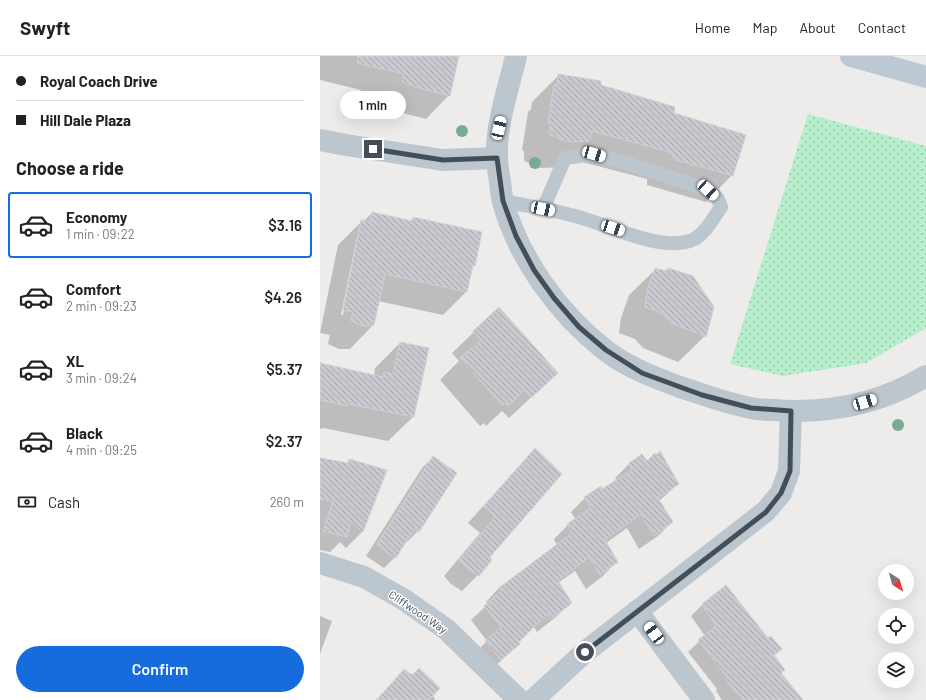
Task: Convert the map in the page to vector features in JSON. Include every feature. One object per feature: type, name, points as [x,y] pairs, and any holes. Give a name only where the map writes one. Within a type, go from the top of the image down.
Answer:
[{"type":"main road","points":[[851,56],[926,77]]},
{"type":"street","points":[[516,56],[499,128],[497,158],[503,201],[516,236],[534,270],[554,298],[579,327],[606,350],[642,373],[702,395],[751,408],[791,411],[821,411],[853,405],[888,394],[926,376]]},
{"type":"street","points":[[320,140],[443,160],[497,158]]},
{"type":"street","points":[[533,700],[585,652],[766,512],[781,493],[790,471],[791,411]]},
{"type":"street","name":"Cliffwood Way","points":[[320,563],[364,577],[403,599],[446,629],[519,700]]},
{"type":"street","points":[[637,611],[704,700]]},
{"type":"lane","points":[[503,201],[574,216],[638,237],[668,243],[691,241],[703,233],[721,208],[718,199],[708,190],[594,154],[566,158],[543,209]]},
{"type":"green space","points":[[808,114],[926,146],[926,328],[866,363],[783,376],[730,364]]},
{"type":"building","points":[[358,56],[459,56],[450,96],[402,82],[404,74],[357,63]]},
{"type":"building","points":[[558,74],[601,81],[601,85],[675,107],[674,113],[746,135],[733,176],[673,159],[673,153],[592,131],[590,141],[568,142],[550,135],[550,124],[548,123],[554,85],[557,85]]},
{"type":"building","points":[[372,212],[412,221],[413,217],[482,232],[475,266],[473,265],[467,292],[385,274],[374,325],[363,326],[351,321],[353,312],[343,310],[361,220],[370,222]]},
{"type":"building","points":[[655,268],[666,271],[668,268],[693,276],[714,307],[706,337],[669,322],[662,313],[645,307],[647,291]]},
{"type":"building","points":[[499,307],[558,373],[531,398],[524,390],[508,406],[506,403],[502,405],[460,358],[481,340],[473,331]]},
{"type":"building","points":[[400,342],[429,348],[414,417],[320,400],[320,363],[383,377],[384,372],[393,374]]},
{"type":"building","points":[[535,448],[562,474],[490,557],[492,560],[479,576],[467,568],[459,560],[495,517],[484,506]]},
{"type":"building","points":[[660,451],[679,484],[658,498],[673,522],[654,536],[641,514],[605,540],[618,562],[600,575],[589,557],[558,581],[572,603],[551,619],[548,614],[518,642],[520,644],[501,660],[485,641],[501,627],[484,606],[502,590],[499,588],[572,533],[567,524],[591,508],[584,497],[601,486],[602,489],[632,470],[629,463],[642,454],[647,461],[655,453],[656,455]]},
{"type":"building","points":[[433,456],[457,473],[419,532],[414,529],[396,558],[377,544]]},
{"type":"building","points":[[320,458],[348,463],[349,459],[387,470],[363,532],[351,521],[347,537],[323,531],[333,501],[320,499]]},
{"type":"building","points":[[726,585],[768,638],[771,636],[782,649],[774,655],[785,670],[781,673],[803,700],[744,700],[734,690],[726,679],[728,678],[698,640],[716,626],[702,604]]},
{"type":"building","points":[[419,668],[440,688],[429,700],[377,700],[404,669],[412,675]]},
{"type":"route","points":[[373,149],[443,160],[497,158],[503,201],[516,236],[534,270],[554,298],[579,327],[606,350],[642,373],[702,395],[751,408],[791,411],[790,471],[781,493],[766,512],[585,652]]}]
